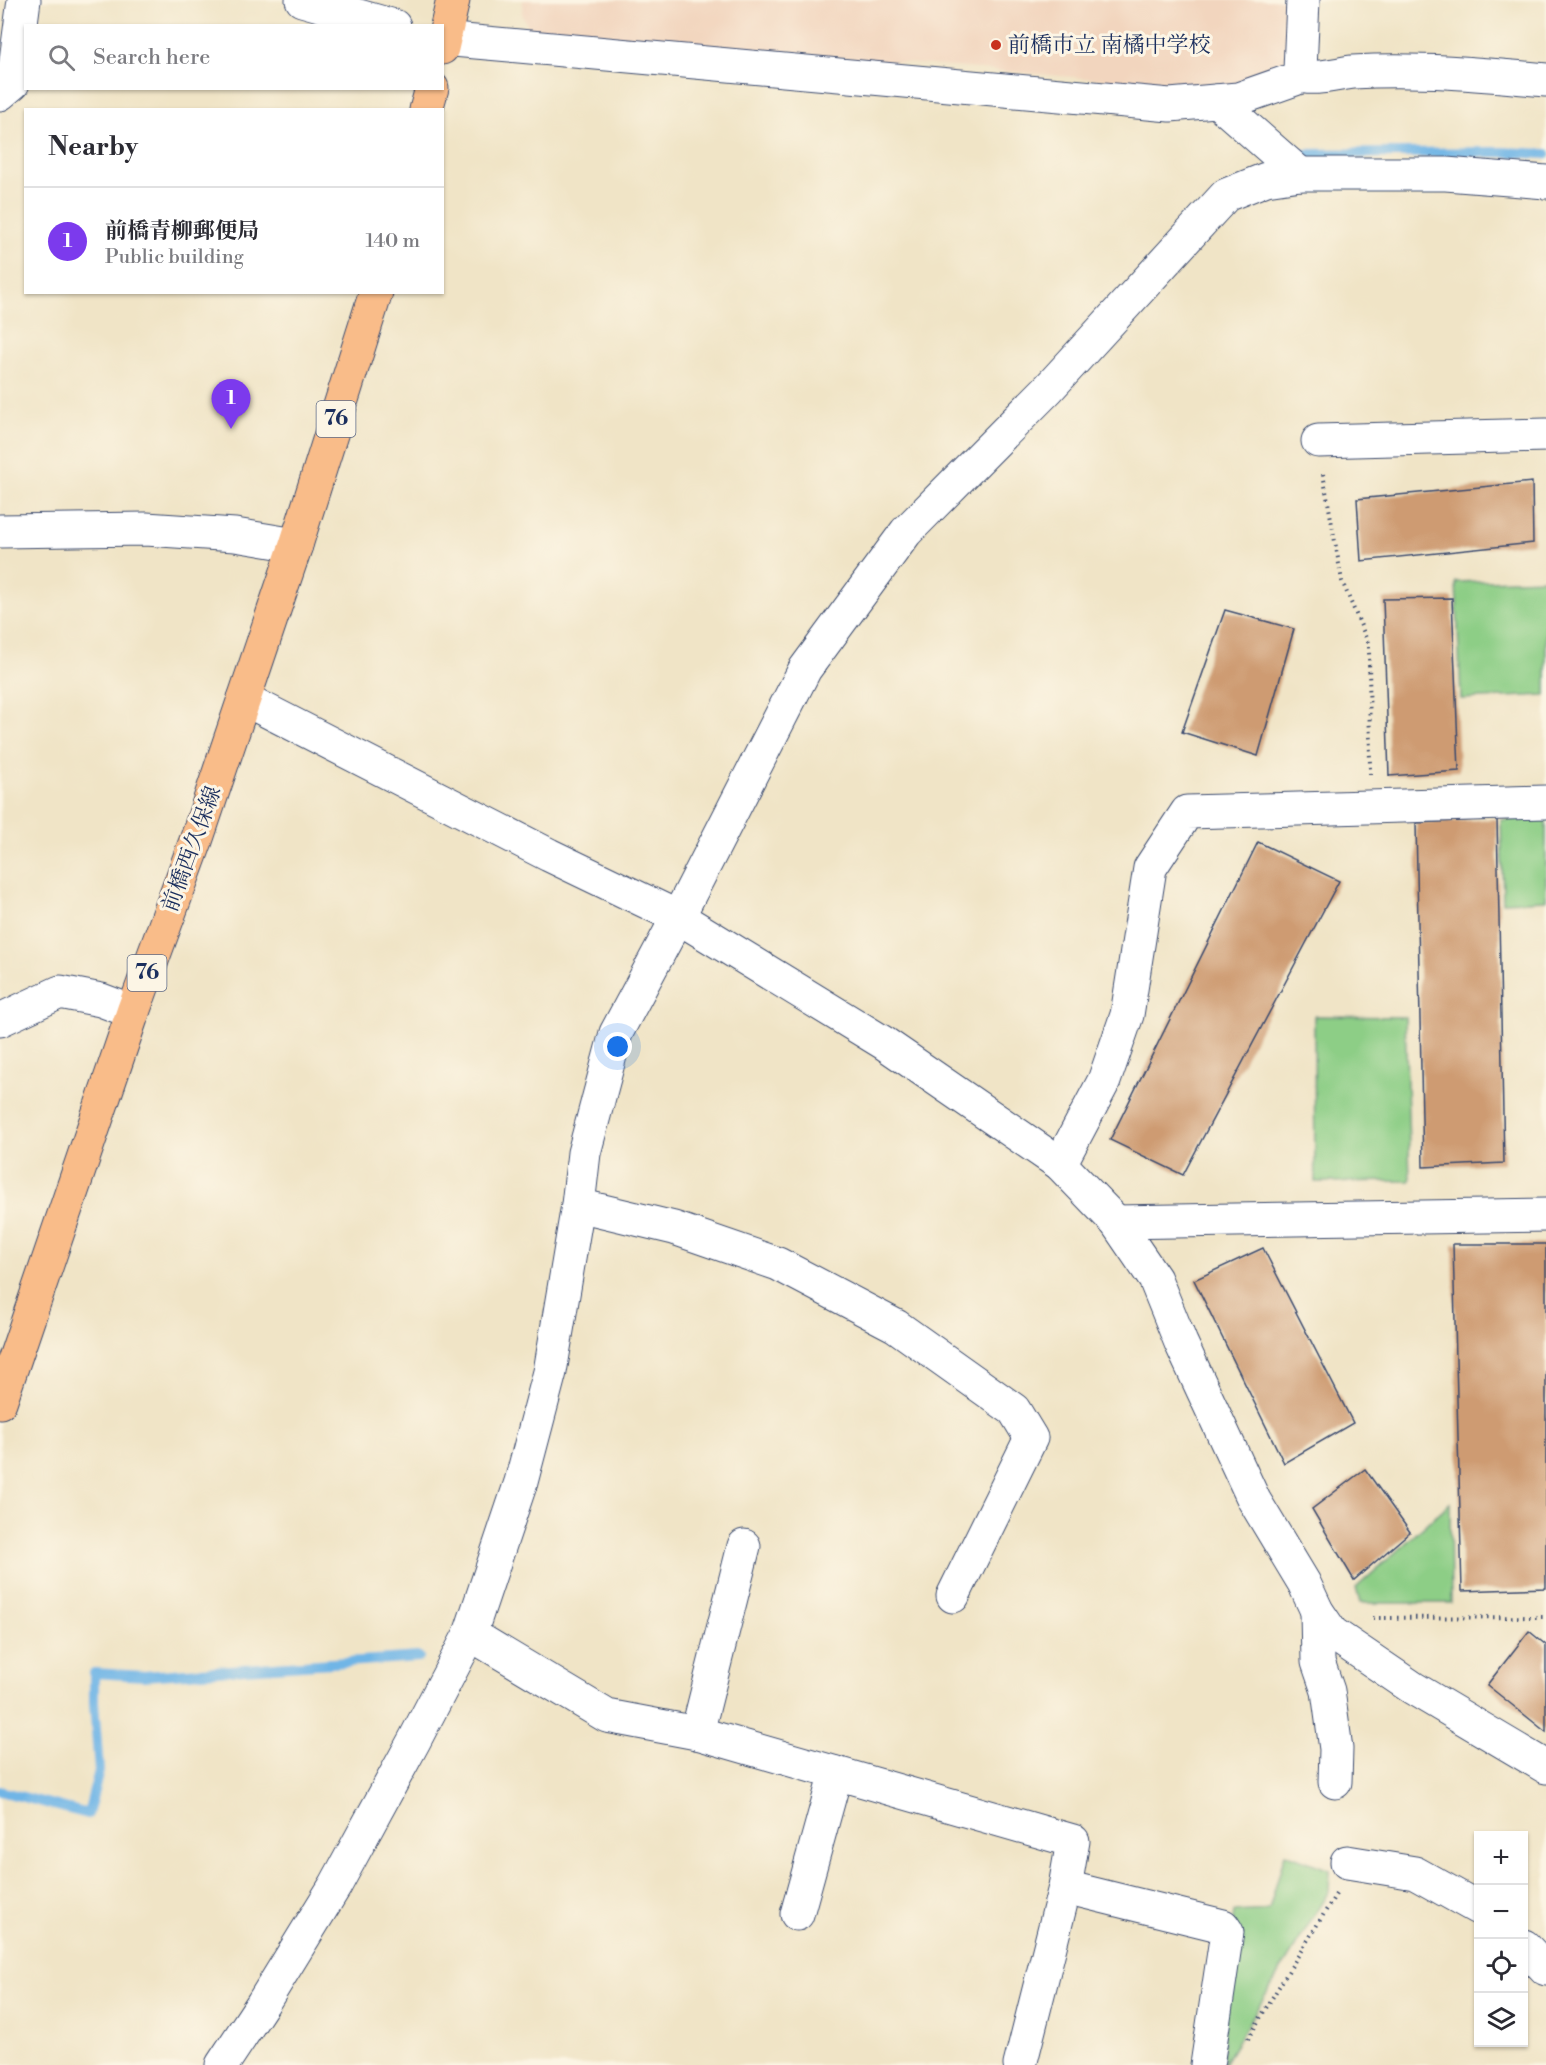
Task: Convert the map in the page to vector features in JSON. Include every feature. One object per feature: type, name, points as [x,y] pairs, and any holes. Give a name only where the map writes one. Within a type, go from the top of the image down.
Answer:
[{"type":"main road","points":[[444,38],[453,0]]},
{"type":"main road","points":[[427,108],[431,90]]},
{"type":"main road","name":"前橋西久保線","points":[[0,1402],[133,1012],[197,838],[296,545],[375,294]]},
{"type":"street","points":[[0,94],[13,83],[24,0]]},
{"type":"street","points":[[302,0],[387,24]]},
{"type":"street","points":[[444,42],[1170,105],[1238,99],[1295,79],[1299,75],[1303,0]]},
{"type":"street","points":[[1299,75],[1312,78],[1330,74],[1388,70],[1546,80]]},
{"type":"street","points":[[1217,101],[1300,174]]},
{"type":"street","points":[[222,2065],[335,1886],[470,1634],[521,1482],[550,1372],[578,1205],[584,1153],[616,1033],[805,669],[906,532],[1048,388],[1226,195],[1266,179],[1300,174],[1446,174],[1546,182]]},
{"type":"street","points":[[1317,441],[1546,435]]},
{"type":"street","points":[[0,531],[146,529],[236,535],[296,545]]},
{"type":"street","points":[[244,699],[549,855],[678,917],[884,1043],[1060,1164],[1116,1221],[1155,1279],[1181,1343],[1250,1490],[1304,1583],[1317,1611],[1332,1633],[1413,1688],[1546,1767]]},
{"type":"street","points":[[1060,1164],[1104,1081],[1127,1015],[1150,868],[1186,812],[1546,802]]},
{"type":"street","points":[[0,1020],[60,992],[101,1000],[133,1012]]},
{"type":"street","points":[[578,1205],[674,1228],[778,1264],[896,1326],[1014,1410],[1031,1438],[953,1596]]},
{"type":"street","points":[[1116,1221],[1546,1215]]},
{"type":"street","points":[[697,1733],[744,1546]]},
{"type":"street","points":[[1317,1611],[1318,1662],[1328,1691],[1336,1749],[1335,1782]]},
{"type":"street","points":[[470,1634],[608,1716],[697,1733],[1073,1841],[1065,1887],[1020,2065]]},
{"type":"street","points":[[797,1914],[836,1773]]},
{"type":"street","points":[[1347,1862],[1415,1873],[1474,1905]]},
{"type":"street","points":[[1065,1887],[1223,1926],[1227,1932],[1207,2065]]},
{"type":"street","points":[[1528,1950],[1546,1969]]},
{"type":"path","points":[[1317,441],[1342,581],[1369,645],[1370,807]]},
{"type":"path","points":[[1364,1618],[1546,1617]]},
{"type":"path","points":[[1244,2047],[1282,1980],[1301,1954],[1338,1892],[1347,1862]]},
{"type":"shaded area","name":"前橋市立 南橘中学校","points":[[523,0],[1295,0],[1292,60],[1223,95],[1177,86],[530,31],[522,14]]},
{"type":"green space","points":[[1546,579],[1546,695],[1461,699],[1456,582]]},
{"type":"green space","points":[[1546,816],[1546,900],[1503,902],[1501,820]]},
{"type":"green space","points":[[1314,1016],[1405,1017],[1410,1181],[1315,1182]]},
{"type":"green space","points":[[1450,1503],[1451,1603],[1360,1603],[1356,1588]]},
{"type":"green space","points":[[1285,1853],[1330,1870],[1329,1891],[1223,2065],[1227,1971],[1234,1912],[1269,1910]]},
{"type":"building","points":[[1532,482],[1533,543],[1361,561],[1357,499]]},
{"type":"building","points":[[1452,598],[1459,771],[1389,776],[1383,599]]},
{"type":"building","points":[[1225,610],[1294,629],[1258,756],[1182,732]]},
{"type":"building","points":[[1497,819],[1504,1163],[1423,1167],[1416,823]]},
{"type":"building","points":[[1258,842],[1339,881],[1183,1175],[1110,1140]]},
{"type":"building","points":[[1453,1244],[1546,1244],[1546,1588],[1462,1591]]},
{"type":"building","points":[[1263,1248],[1353,1423],[1284,1463],[1194,1280]]},
{"type":"building","points":[[1365,1469],[1410,1532],[1354,1580],[1312,1509]]},
{"type":"building","points":[[1529,1631],[1546,1645],[1546,1732],[1487,1685]]},
{"type":"waterway","points":[[1305,154],[1501,152],[1546,154]]},
{"type":"waterway","points":[[0,1791],[88,1814],[99,1771],[94,1673],[144,1676],[419,1657]]},
{"type":"place","name":"前橋市立 南橘中学校","points":[[996,45]]},
{"type":"place","name":"前橋青柳郵便局","points":[[231,429]]}]
